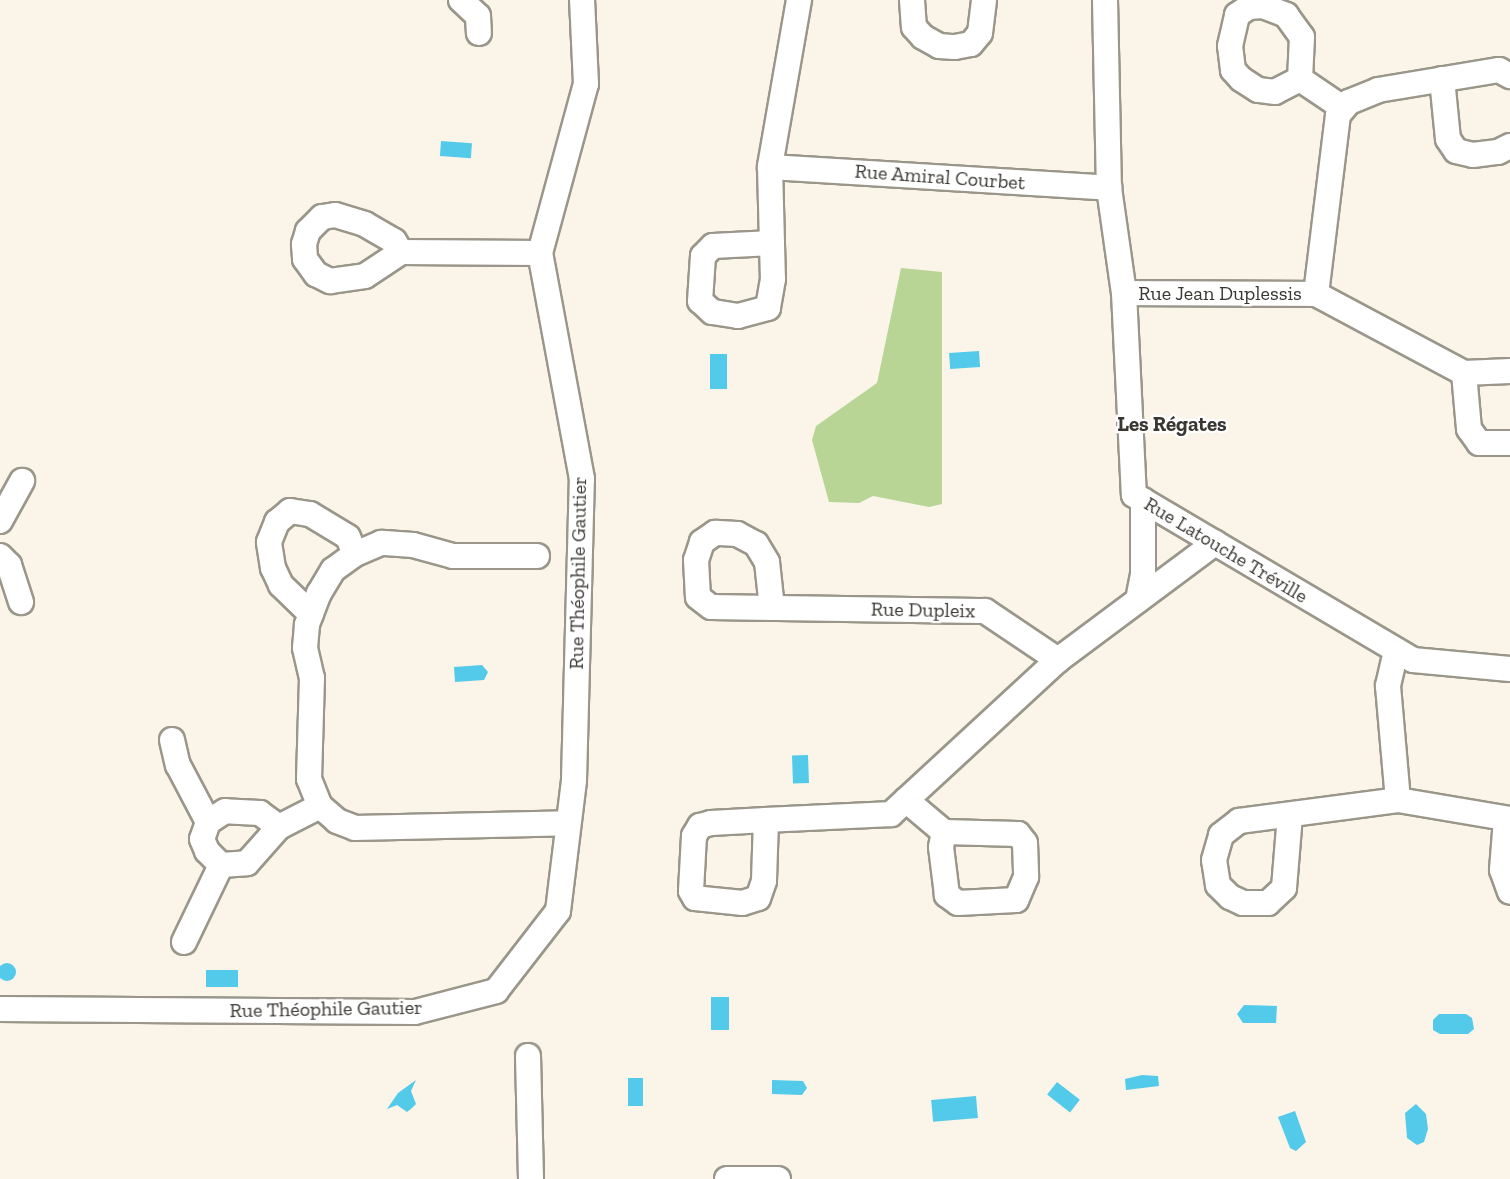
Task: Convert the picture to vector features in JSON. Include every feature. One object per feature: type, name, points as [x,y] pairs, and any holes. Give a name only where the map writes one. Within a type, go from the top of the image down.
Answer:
[{"type":"street","points":[[461,0],[478,16],[479,33]]},
{"type":"street","points":[[401,252],[540,253],[586,84],[582,0]]},
{"type":"street","points":[[772,243],[770,167],[799,0]]},
{"type":"street","points":[[912,0],[914,27],[923,37],[939,46],[956,47],[970,44],[980,33],[984,0]]},
{"type":"street","name":"Rue Latouche Tréville","points":[[1105,0],[1109,188],[1124,293],[1134,495],[1413,660],[1510,669]]},
{"type":"street","points":[[1300,79],[1343,108],[1349,102],[1378,90],[1499,70],[1510,76]]},
{"type":"street","points":[[1442,80],[1448,139],[1456,151],[1473,155],[1498,152],[1510,146]]},
{"type":"street","name":"Rue Jean Duplessis","points":[[1316,294],[1338,115],[1343,108]]},
{"type":"street","name":"Rue Amiral Courbet","points":[[770,167],[1109,188]]},
{"type":"street","name":"Rue Théophile Gautier","points":[[0,1009],[415,1012],[496,991],[558,911],[574,780],[582,479],[540,253]]},
{"type":"street","name":"Rue Jean Duplessis","points":[[1124,293],[1316,294],[1464,373]]},
{"type":"street","points":[[1510,371],[1464,373],[1469,429],[1479,443],[1510,443]]},
{"type":"street","points":[[0,521],[22,481]]},
{"type":"street","points":[[1138,600],[1143,575],[1143,500]]},
{"type":"street","points":[[311,614],[281,585],[273,568],[269,542],[277,522],[290,511],[310,514],[348,537],[355,554]]},
{"type":"street","points":[[537,556],[453,556],[413,545],[381,543],[355,554],[333,570],[319,592],[311,614],[305,648],[312,678],[309,779],[320,806],[337,821],[355,828],[568,823]]},
{"type":"street","points":[[766,820],[891,814],[1058,660],[1215,543]]},
{"type":"street","points":[[0,556],[9,565],[21,602]]},
{"type":"street","name":"Rue Dupleix","points":[[772,608],[985,611],[1058,660]]},
{"type":"street","points":[[1396,651],[1388,686],[1398,800]]},
{"type":"street","points":[[172,740],[178,765],[208,822]]},
{"type":"street","points":[[906,800],[944,832]]},
{"type":"street","points":[[1290,815],[1398,800],[1508,819],[1502,870],[1510,892]]},
{"type":"street","points":[[221,865],[247,862],[279,827],[320,806]]},
{"type":"street","points":[[221,865],[207,851],[202,839],[208,822],[225,811],[241,809],[260,813],[279,827]]},
{"type":"street","points":[[184,942],[221,865]]},
{"type":"street","points":[[528,1056],[531,1179]]},
{"type":"street","points":[[727,1179],[778,1179]]},
{"type":"green space","points":[[901,268],[942,272],[942,504],[929,507],[873,496],[859,503],[829,502],[812,440],[816,426],[877,383]]},
{"type":"water","points":[[441,141],[472,143],[471,158],[440,156]]},
{"type":"water","points":[[979,351],[980,367],[950,369],[949,353]]},
{"type":"water","points":[[710,354],[727,354],[727,389],[710,389]]},
{"type":"water","points":[[482,665],[488,672],[484,680],[455,682],[454,667]]},
{"type":"water","points":[[808,755],[809,783],[793,784],[792,756]]},
{"type":"water","points":[[7,963],[13,966],[16,972],[13,978],[7,981],[1,978],[-2,972],[1,966]]},
{"type":"water","points":[[206,970],[238,970],[238,987],[206,987]]},
{"type":"water","points":[[711,997],[729,997],[729,1030],[711,1030]]},
{"type":"water","points":[[1244,1005],[1277,1006],[1276,1023],[1243,1023],[1237,1014]]},
{"type":"water","points":[[1439,1014],[1466,1014],[1472,1018],[1474,1029],[1468,1034],[1440,1034],[1433,1030],[1433,1020]]},
{"type":"water","points":[[1142,1075],[1158,1076],[1159,1086],[1126,1090],[1125,1079]]},
{"type":"water","points":[[628,1078],[643,1078],[643,1106],[628,1106]]},
{"type":"water","points":[[416,1080],[411,1091],[416,1104],[407,1112],[397,1105],[387,1109],[398,1093]]},
{"type":"water","points":[[772,1080],[803,1081],[807,1088],[802,1095],[772,1094]]},
{"type":"water","points":[[1057,1082],[1080,1100],[1070,1112],[1047,1095]]},
{"type":"water","points":[[976,1096],[978,1118],[933,1122],[931,1100]]},
{"type":"water","points":[[1416,1104],[1426,1114],[1428,1129],[1424,1142],[1417,1145],[1407,1138],[1405,1113]]},
{"type":"water","points":[[1295,1111],[1306,1142],[1296,1151],[1290,1148],[1278,1117]]},
{"type":"district","name":"Les Régates","points":[[1172,424]]}]
